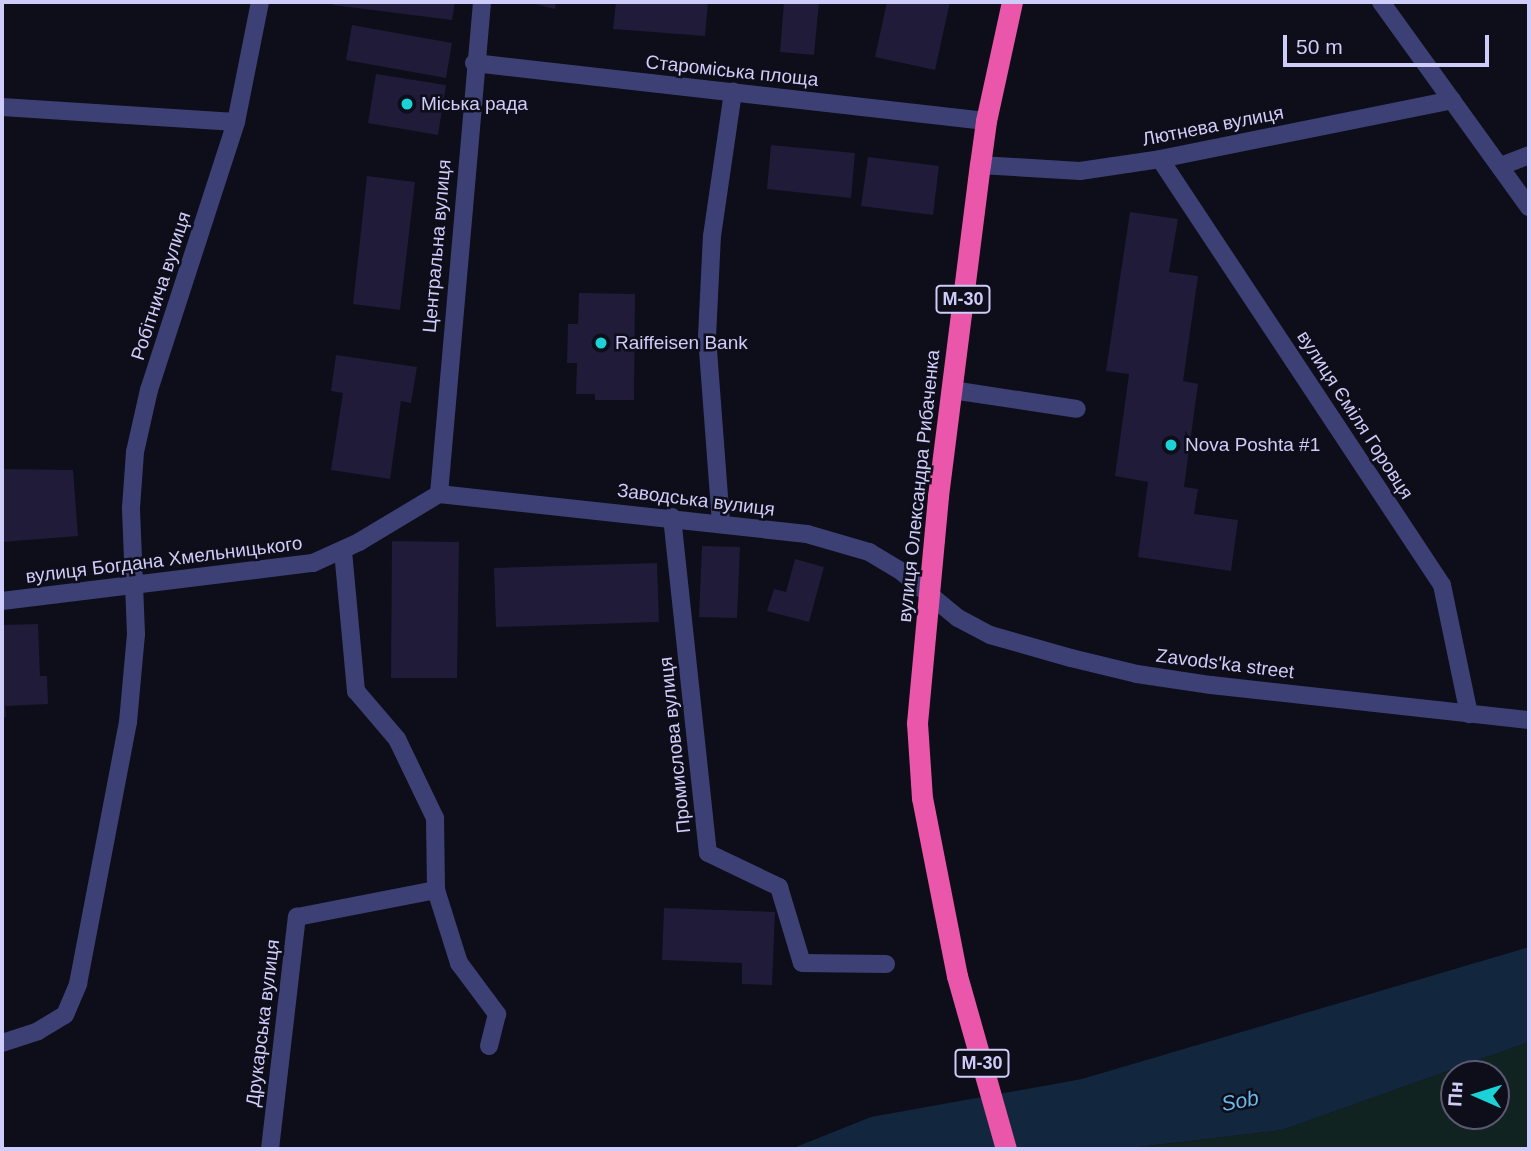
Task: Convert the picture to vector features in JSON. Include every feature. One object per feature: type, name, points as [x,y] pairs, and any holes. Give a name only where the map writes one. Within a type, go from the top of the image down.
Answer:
[{"type":"highway","name":"вулиця Олександра Рибаченка","points":[[1006,1149],[957,976],[922,798],[917,723],[952,390],[980,165],[986,121],[1013,2]]},
{"type":"street","name":"Робітнича вулиця","points":[[2,1043],[38,1031],[65,1015],[78,984],[128,722],[136,634],[131,508],[135,452],[142,417],[236,122],[260,2]]},
{"type":"street","name":"Центральна вулиця","points":[[439,494],[474,63],[482,2]]},
{"type":"street","points":[[1381,2],[1529,207]]},
{"type":"street","name":"Староміська площа","points":[[474,63],[986,121]]},
{"type":"street","points":[[720,523],[707,337],[712,236],[733,92]]},
{"type":"street","name":"Лютнева вулиця","points":[[980,165],[1080,171],[1160,159],[1452,100]]},
{"type":"street","points":[[2,107],[236,122]]},
{"type":"street","points":[[1501,166],[1529,155]]},
{"type":"street","name":"вулиця Єміля Горовця","points":[[1160,159],[1442,585],[1469,714]]},
{"type":"street","points":[[952,390],[1077,409]]},
{"type":"street","name":"Заводська вулиця","points":[[439,494],[672,517],[807,534],[869,552],[902,572],[930,598]]},
{"type":"street","name":"вулиця Богдана Хмельницького","points":[[2,601],[135,587],[261,569],[297,567],[342,551],[439,494]]},
{"type":"street","name":"Промислова вулиця","points":[[672,517],[708,853],[779,887],[802,963],[886,964]]},
{"type":"street","points":[[342,551],[356,691],[397,738],[435,818],[436,890],[459,963],[497,1014],[489,1046]]},
{"type":"street","name":"Zavods'ka street","points":[[930,598],[958,618],[990,635],[1138,674],[1211,685],[1529,720]]},
{"type":"street","name":"Друкарська вулиця","points":[[270,1149],[297,917],[436,890]]},
{"type":"green space","points":[[1529,1042],[1529,1149],[1121,1149],[1282,1130],[1440,1074],[1440,1130],[1510,1130],[1510,1060],[1478,1060]]},
{"type":"water","name":"Sob","points":[[1529,947],[1529,1042],[1478,1060],[1440,1060],[1440,1074],[1282,1130],[1121,1149],[791,1149],[871,1117],[1082,1079]]},
{"type":"building","points":[[333,2],[455,2],[452,20],[333,5]]},
{"type":"building","points":[[527,2],[556,2],[555,9]]},
{"type":"building","points":[[616,2],[708,2],[705,36],[613,29]]},
{"type":"building","points":[[784,2],[819,2],[814,55],[780,52]]},
{"type":"building","points":[[887,2],[950,2],[935,70],[875,57]]},
{"type":"building","points":[[352,25],[452,43],[446,78],[346,60]]},
{"type":"building","name":"Міська рада","points":[[376,74],[446,85],[438,135],[368,123]]},
{"type":"building","points":[[771,145],[855,153],[851,198],[767,189]]},
{"type":"building","points":[[868,157],[939,166],[933,215],[861,206]]},
{"type":"building","points":[[367,176],[415,182],[400,310],[353,304]]},
{"type":"building","points":[[1130,212],[1178,219],[1169,272],[1198,276],[1183,381],[1198,384],[1184,487],[1198,489],[1194,514],[1238,520],[1231,571],[1138,557],[1148,482],[1115,476],[1129,374],[1106,371]]},
{"type":"building","name":"Raiffeisen Bank","points":[[579,293],[635,294],[634,400],[595,400],[595,394],[576,394],[577,363],[567,363],[568,324],[578,324]]},
{"type":"building","points":[[336,355],[417,367],[411,403],[401,401],[390,479],[331,470],[343,393],[331,391]]},
{"type":"building","points":[[2,469],[73,470],[78,536],[2,542]]},
{"type":"building","points":[[392,541],[459,542],[457,678],[391,678]]},
{"type":"building","points":[[702,546],[740,547],[737,618],[699,617]]},
{"type":"building","points":[[795,559],[824,567],[809,622],[767,611],[774,589],[786,592]]},
{"type":"building","points":[[657,563],[659,622],[496,627],[494,568]]},
{"type":"building","points":[[38,624],[40,676],[47,676],[48,704],[5,706],[6,717],[2,717],[2,625]]},
{"type":"building","points":[[664,908],[775,912],[772,985],[742,984],[742,963],[662,960]]},
{"type":"place","name":"Міська рада","points":[[407,104]]},
{"type":"place","name":"Raiffeisen Bank","points":[[601,343]]},
{"type":"place","name":"Nova Poshta #1","points":[[1171,445]]}]
